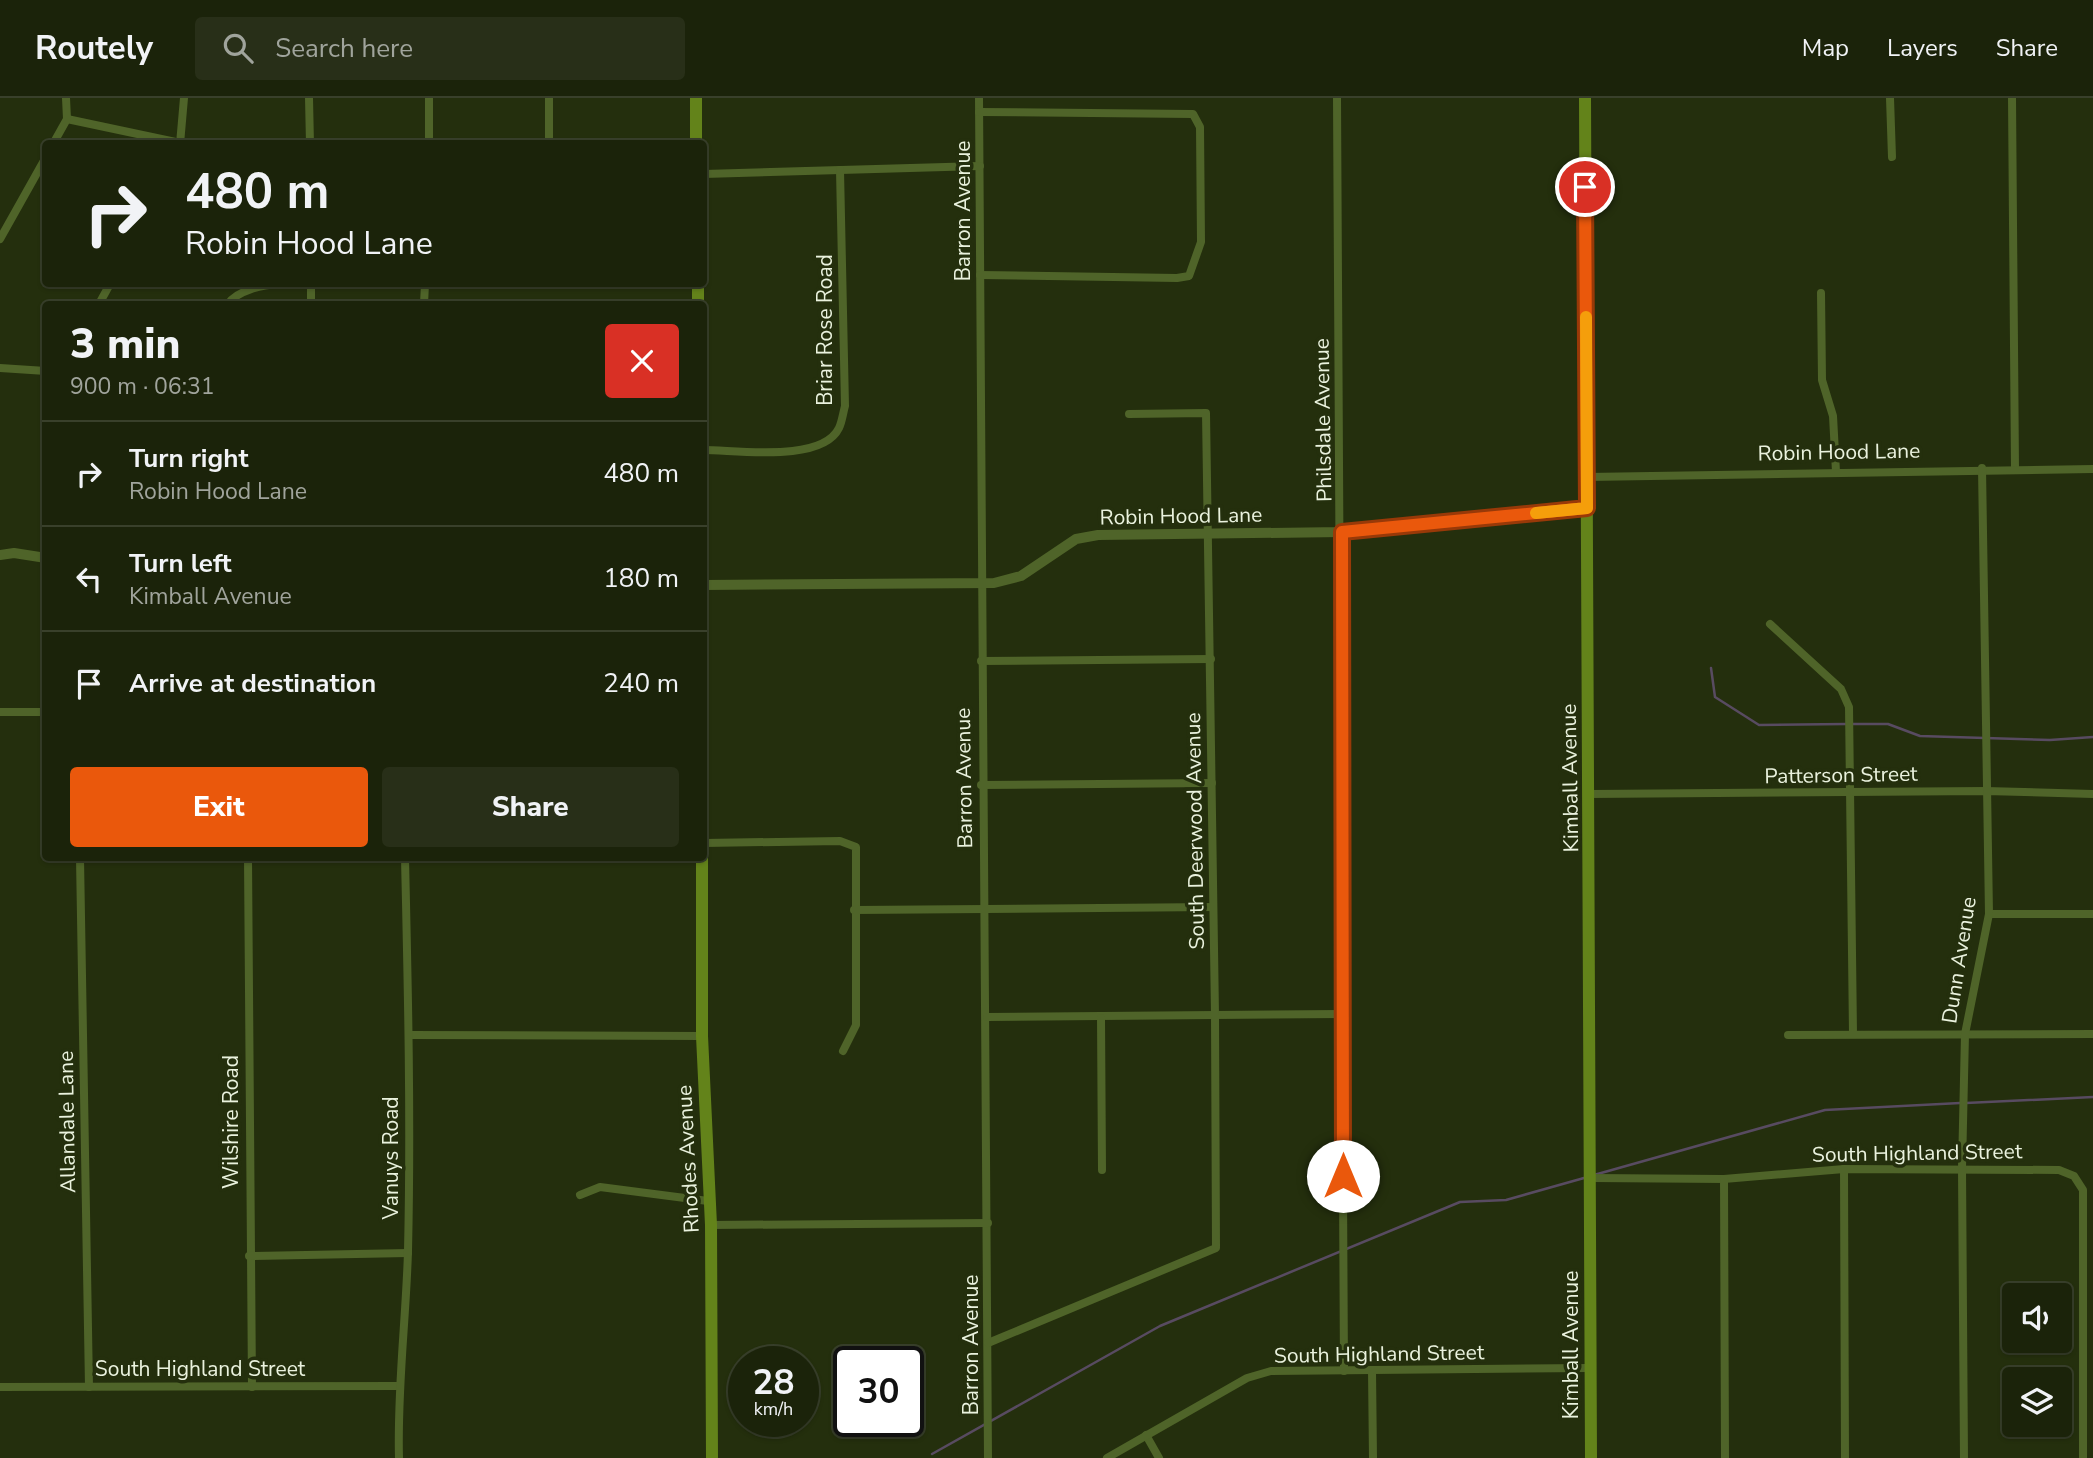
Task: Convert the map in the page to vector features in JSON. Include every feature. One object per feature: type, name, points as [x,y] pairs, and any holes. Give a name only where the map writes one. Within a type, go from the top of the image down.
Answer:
[{"type":"main road","points":[[696,98],[696,140]]},
{"type":"main road","name":"Kimball Avenue","points":[[1585,98],[1592,1178],[1589,1368],[1591,1458]]},
{"type":"main road","name":"Rhodes Avenue","points":[[702,861],[702,1037],[711,1225],[712,1458]]},
{"type":"street","points":[[55,140],[67,119],[66,98]]},
{"type":"street","points":[[182,140],[184,98]]},
{"type":"street","points":[[309,98],[310,140]]},
{"type":"street","points":[[429,98],[429,140]]},
{"type":"street","points":[[549,98],[549,140]]},
{"type":"street","name":"Barron Avenue","points":[[979,98],[981,785],[987,1017],[988,1458]]},
{"type":"street","name":"Philsdale Avenue","points":[[1337,98],[1342,532],[1344,1371]]},
{"type":"street","points":[[1890,98],[1892,157]]},
{"type":"street","points":[[2012,98],[2015,469]]},
{"type":"street","points":[[979,112],[1193,114],[1200,127],[1201,242],[1189,276],[980,275]]},
{"type":"street","points":[[67,119],[168,140]]},
{"type":"street","points":[[0,239],[42,164]]},
{"type":"street","points":[[707,174],[980,166]]},
{"type":"street","name":"Briar Rose Road","points":[[707,450],[795,451],[822,446],[839,429],[845,406],[840,170]]},
{"type":"street","points":[[230,301],[258,287]]},
{"type":"street","points":[[1821,292],[1822,380],[1833,416],[1836,472]]},
{"type":"street","points":[[0,368],[42,370]]},
{"type":"street","name":"South Deerwood Avenue","points":[[988,1343],[1216,1248],[1206,413],[1129,414]]},
{"type":"street","name":"Robin Hood Lane","points":[[1587,477],[1982,468],[2093,469]]},
{"type":"street","name":"Dunn Avenue","points":[[1965,1458],[1962,1168],[1965,1034],[1989,914],[1982,468]]},
{"type":"street","name":"Robin Hood Lane","points":[[707,585],[980,583],[1021,576],[1076,539],[1098,535],[1342,532],[1587,508]]},
{"type":"street","points":[[0,555],[14,553],[42,557]]},
{"type":"street","points":[[1770,624],[1841,689],[1849,707],[1853,1034]]},
{"type":"street","points":[[981,661],[1210,659]]},
{"type":"street","points":[[0,712],[42,712]]},
{"type":"street","points":[[981,785],[1212,783]]},
{"type":"street","name":"Patterson Street","points":[[1590,794],[1986,791],[2093,794]]},
{"type":"street","points":[[707,843],[840,841],[856,846],[856,1025],[844,1051]]},
{"type":"street","name":"Allandale Lane","points":[[80,861],[89,1387]]},
{"type":"street","name":"Wilshire Road","points":[[248,861],[252,1387]]},
{"type":"street","name":"Vanuys Road","points":[[399,1458],[399,1386],[408,1253],[409,1035],[405,861]]},
{"type":"street","points":[[855,910],[1213,907]]},
{"type":"street","points":[[1989,914],[2093,914]]},
{"type":"street","points":[[987,1017],[1342,1014]]},
{"type":"street","points":[[1101,1018],[1101,1170]]},
{"type":"street","points":[[1788,1035],[2093,1034]]},
{"type":"street","points":[[409,1035],[702,1037]]},
{"type":"street","points":[[1844,1169],[1846,1458]]},
{"type":"street","name":"South Highland Street","points":[[1592,1178],[1724,1179],[1844,1169],[2059,1170],[2074,1176],[2083,1190],[2089,1342]]},
{"type":"street","points":[[1724,1179],[1725,1458]]},
{"type":"street","points":[[580,1195],[600,1187],[708,1201]]},
{"type":"street","points":[[711,1225],[988,1223]]},
{"type":"street","points":[[249,1256],[408,1253]]},
{"type":"street","points":[[2083,1458],[2089,1342]]},
{"type":"street","name":"South Highland Street","points":[[1107,1458],[1247,1378],[1271,1371],[1589,1368]]},
{"type":"street","points":[[1372,1371],[1373,1458]]},
{"type":"street","name":"South Highland Street","points":[[0,1387],[399,1386]]},
{"type":"street","points":[[1146,1435],[1159,1458]]},
{"type":"waterway","points":[[1711,668],[1715,697],[1759,725],[1846,724]]},
{"type":"waterway","points":[[1853,724],[1888,724],[1920,736],[2050,740],[2093,737]]},
{"type":"waterway","points":[[1966,1103],[2093,1097]]},
{"type":"waterway","points":[[1594,1175],[1825,1110],[1960,1103]]},
{"type":"waterway","points":[[932,1454],[1160,1326],[1460,1202],[1506,1200],[1584,1178]]},
{"type":"slow traffic","points":[[1536,513],[1587,508],[1586,317]]},
{"type":"route","points":[[1343,1176],[1342,532],[1587,508],[1585,187]]}]
